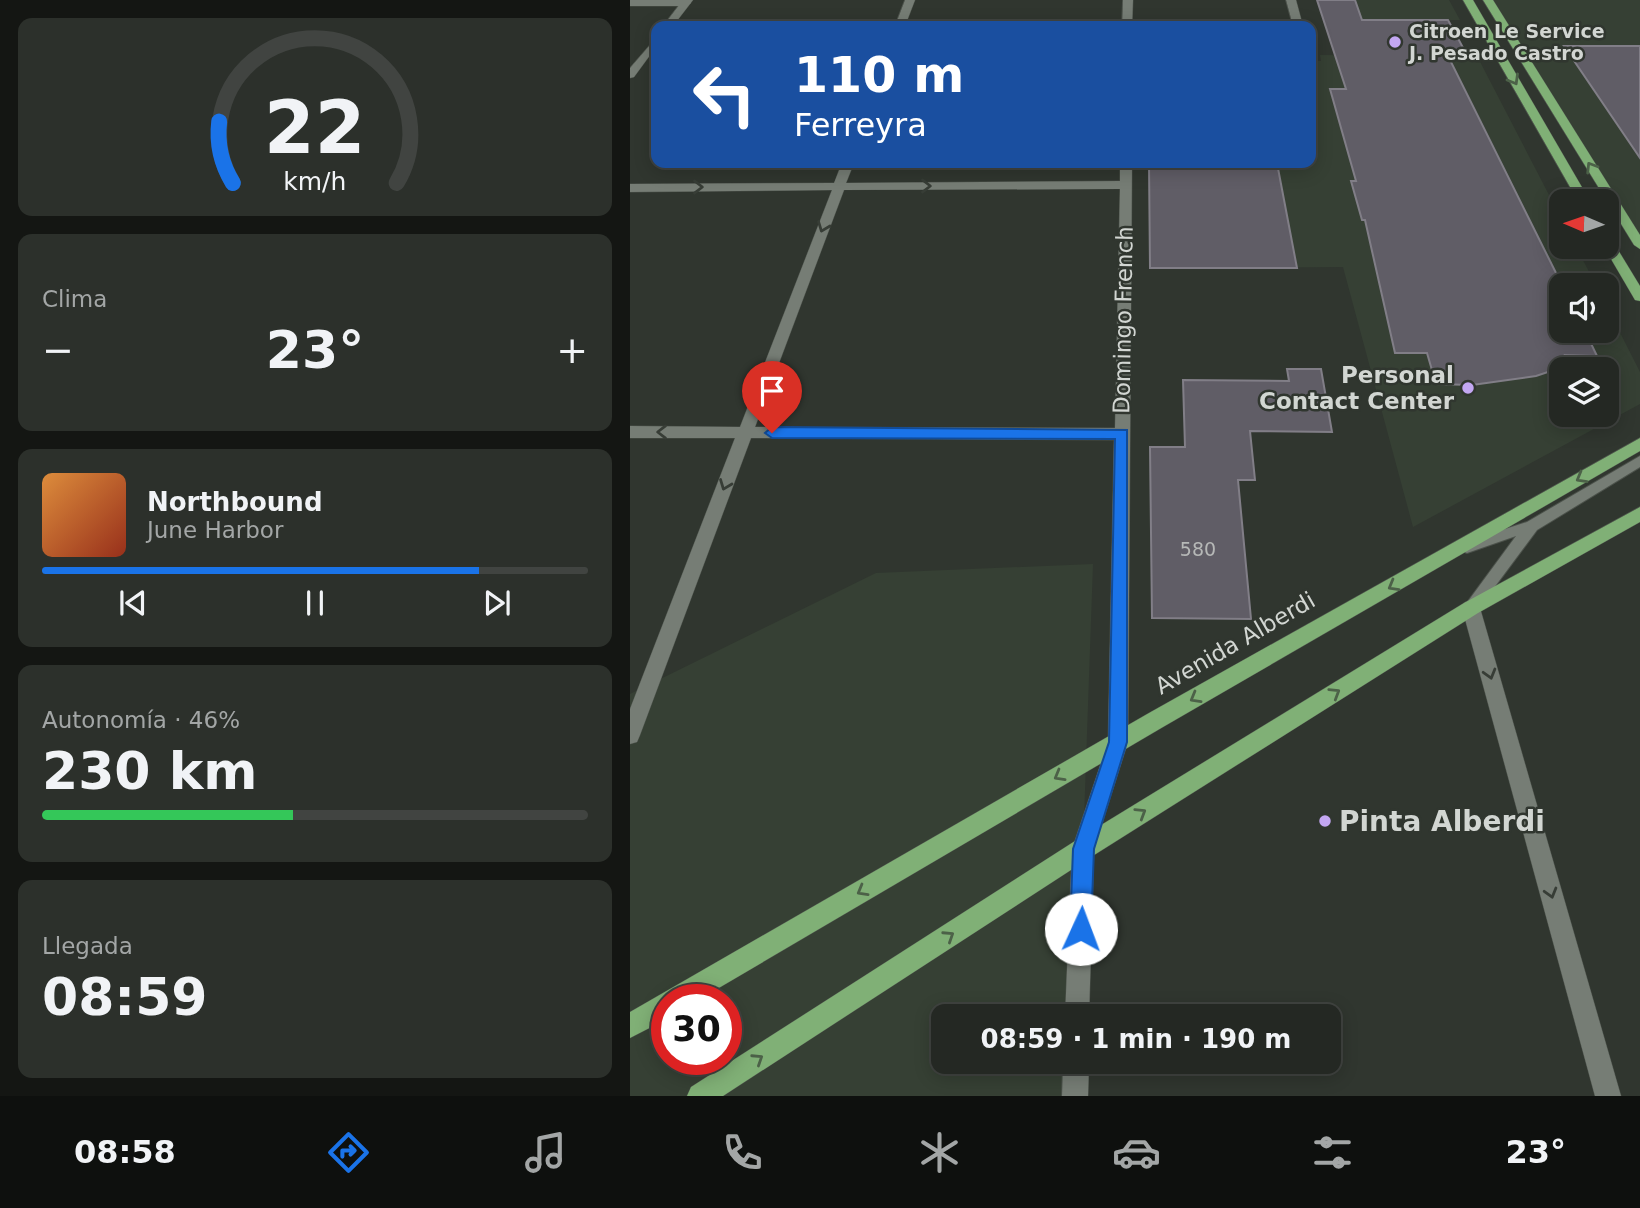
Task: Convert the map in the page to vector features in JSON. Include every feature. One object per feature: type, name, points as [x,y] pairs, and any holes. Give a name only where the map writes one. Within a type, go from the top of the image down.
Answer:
[{"type":"main road","points":[[1468,0],[1577,189]]},
{"type":"main road","points":[[1488,0],[1640,245]]},
{"type":"main road","points":[[1617,259],[1640,297]]},
{"type":"main road","name":"Avenida Alberdi","points":[[703,984],[1118,742],[1640,444]]},
{"type":"main road","points":[[700,1096],[1083,849],[1471,608],[1640,514]]},
{"type":"main road","points":[[630,1026],[651,1014]]},
{"type":"street","points":[[902,21],[910,0]]},
{"type":"street","points":[[1127,21],[1128,0]]},
{"type":"street","points":[[1292,0],[1297,21]]},
{"type":"street","points":[[630,3],[687,2]]},
{"type":"street","points":[[672,21],[687,2]]},
{"type":"street","points":[[630,75],[651,50]]},
{"type":"street","points":[[630,735],[846,168]]},
{"type":"street","name":"Domingo French","points":[[1077,1004],[1083,849],[1118,742],[1125,168]]},
{"type":"street","points":[[630,188],[1125,185]]},
{"type":"street","points":[[630,432],[1122,434]]},
{"type":"street","points":[[1471,608],[1608,1096]]},
{"type":"street","points":[[1075,1096],[1076,1074]]},
{"type":"lane","points":[[1452,552],[1532,526],[1640,461]]},
{"type":"lane","points":[[1471,608],[1532,526]]},
{"type":"shaded area","points":[[1317,0],[1449,0],[1460,20],[1323,20]]},
{"type":"shaded area","points":[[1488,0],[1640,0],[1640,245],[1619,211],[1619,189],[1605,189]]},
{"type":"shaded area","points":[[1320,55],[1477,56],[1549,195],[1549,259],[1582,259],[1590,273],[1549,273],[1549,343],[1619,343],[1619,331],[1640,372],[1640,404],[1619,415],[1619,357],[1549,357],[1549,427],[1598,427],[1413,527],[1343,267],[1150,268],[1149,168],[1316,168],[1316,61],[1321,61]]},
{"type":"shaded area","points":[[1093,564],[1077,1004],[931,1004],[931,1074],[1076,1074],[1075,1096],[630,1096],[630,694],[876,573]]},
{"type":"building","points":[[1317,0],[1355,0],[1362,20],[1448,20],[1467,55],[1448,56],[1556,273],[1549,273],[1549,343],[1591,343],[1597,356],[1549,357],[1549,372],[1472,385],[1436,384],[1427,353],[1395,353],[1365,220],[1362,220],[1351,181],[1356,181],[1330,89],[1346,89]]},
{"type":"building","points":[[1564,46],[1640,46],[1640,158]]},
{"type":"building","points":[[1149,168],[1278,168],[1297,268],[1150,268]]},
{"type":"building","points":[[1287,369],[1321,369],[1332,432],[1250,431],[1255,480],[1238,480],[1251,619],[1152,618],[1150,447],[1185,447],[1183,380],[1289,381]]},
{"type":"place","name":"Citroen Le Service J. Pesado Castro","points":[[1395,42]]},
{"type":"place","name":"Personal Contact Center","points":[[1468,388]]},
{"type":"place","name":"Pinta Alberdi","points":[[1325,821]]},
{"type":"route","points":[[772,433],[1122,434],[1118,742],[1083,849],[1081,929]]}]
